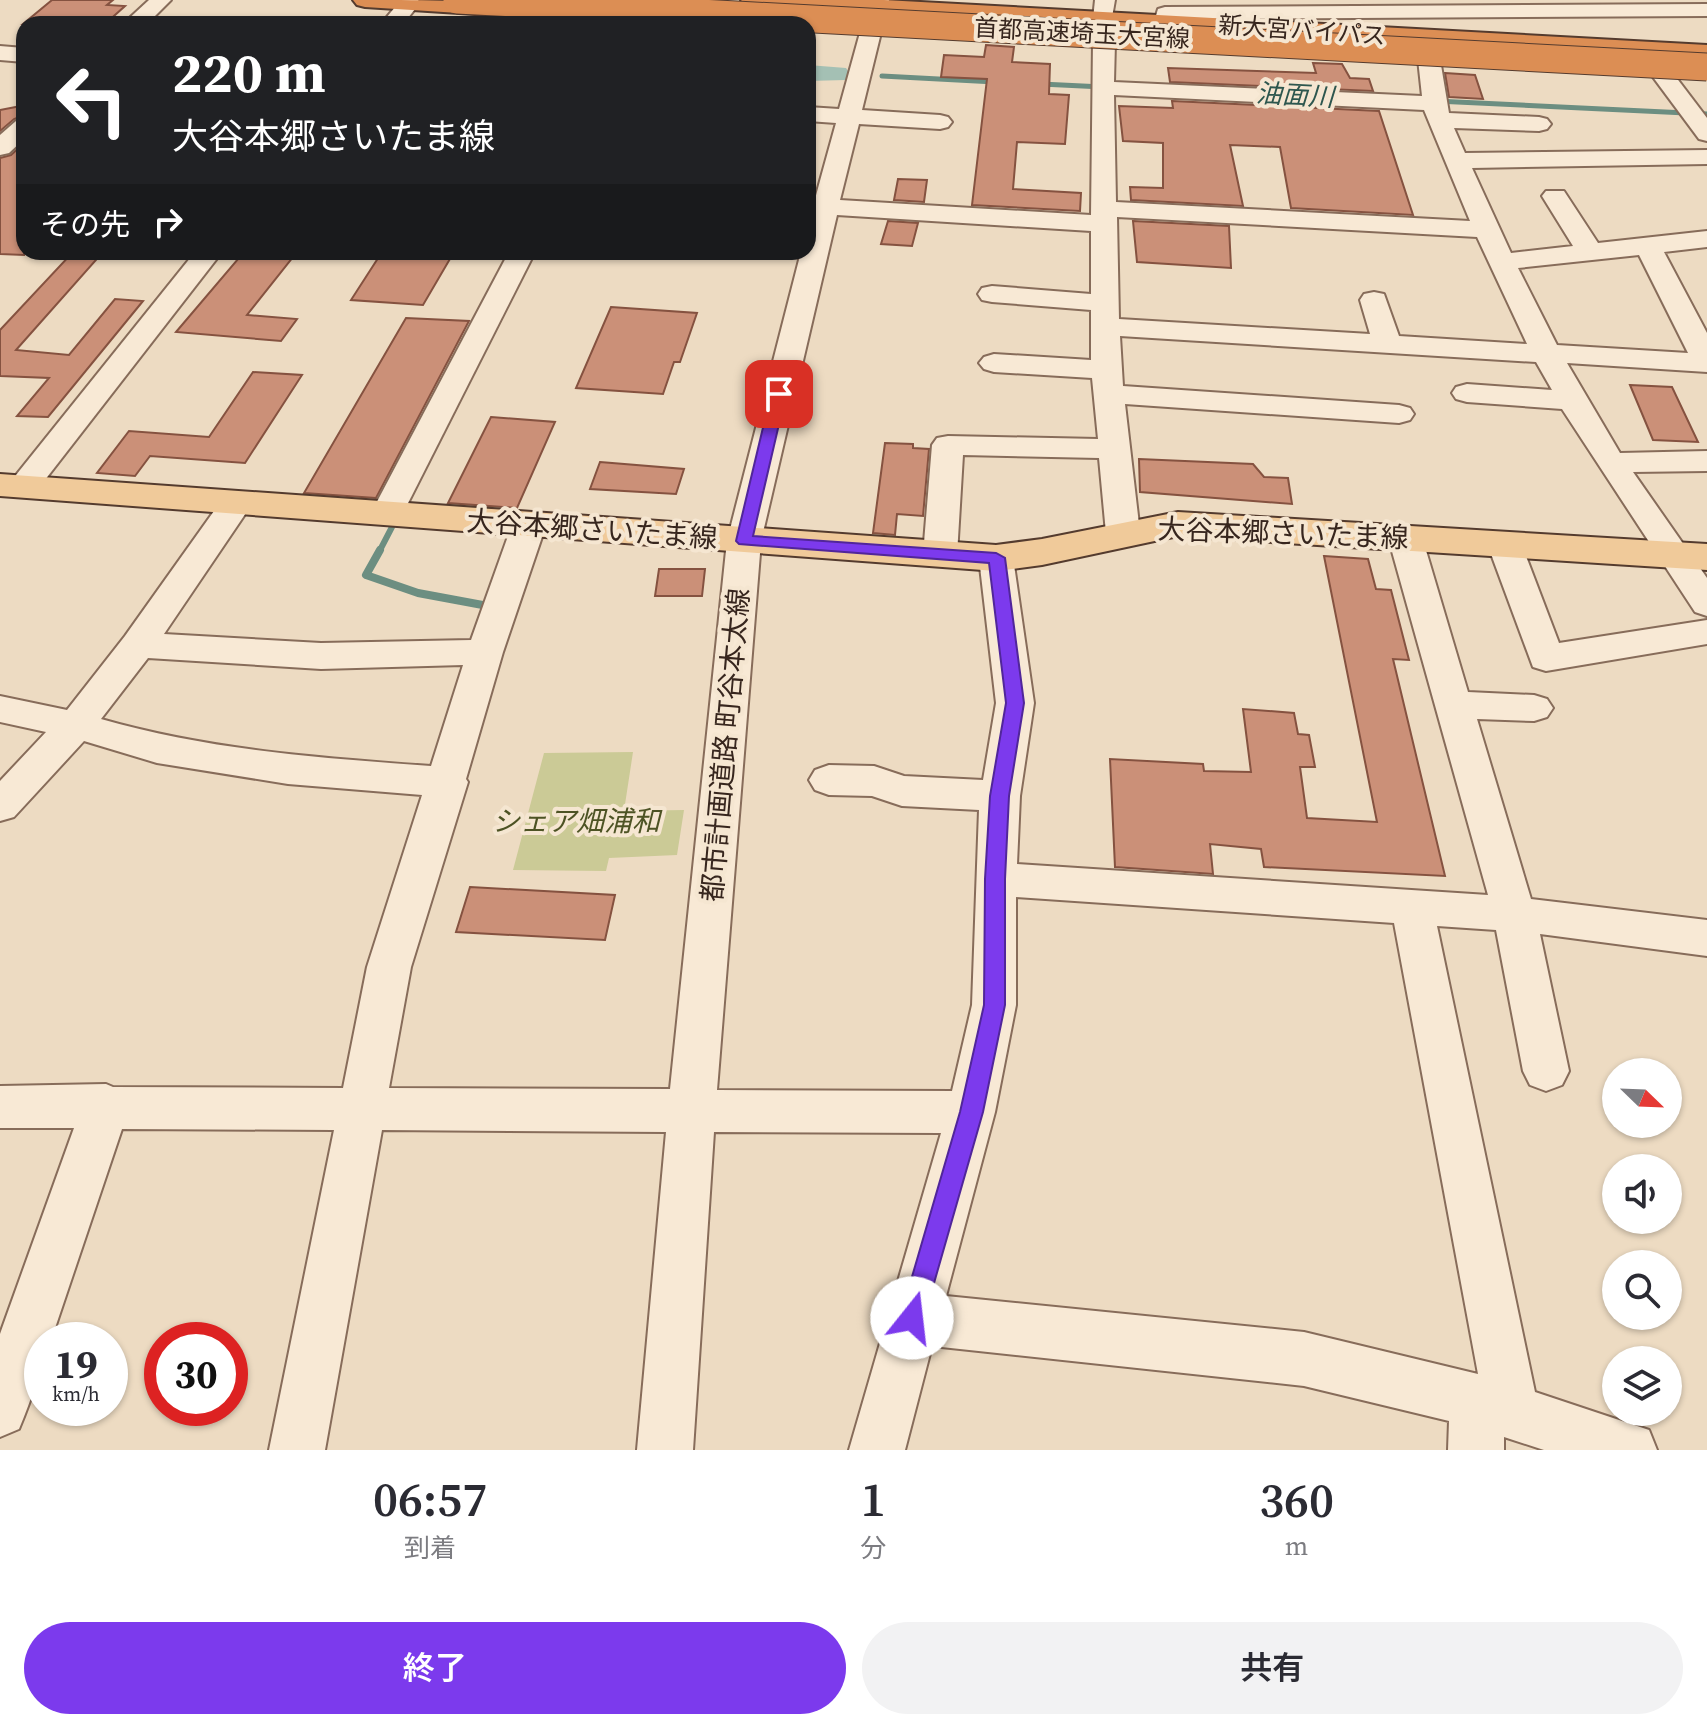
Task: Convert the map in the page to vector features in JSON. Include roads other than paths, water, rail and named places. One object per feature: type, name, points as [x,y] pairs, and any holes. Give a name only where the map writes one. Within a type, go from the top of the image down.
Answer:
[{"type":"highway","points":[[365,0],[519,5],[664,16]]},
{"type":"highway","name":"首都高速埼玉大宮線","points":[[457,0],[756,16]]},
{"type":"highway","name":"首都高速埼玉大宮線","points":[[609,0],[1707,56]]},
{"type":"highway","points":[[705,0],[768,11],[875,14]]},
{"type":"highway","name":"新大宮バイパス","points":[[753,0],[875,14],[1031,38],[1105,20],[1426,48],[1645,50],[1707,56]]},
{"type":"highway","name":"新大宮バイパス","points":[[816,25],[875,14],[1165,22],[1707,76]]},
{"type":"highway","name":"首都高速埼玉大宮線","points":[[816,19],[1707,67]]},
{"type":"main road","name":"大谷本郷さいたま線","points":[[12,486],[996,558],[1032,556],[1123,533],[1178,524],[1691,556]]},
{"type":"street","points":[[143,16],[161,0]]},
{"type":"street","points":[[399,16],[410,3]]},
{"type":"street","points":[[1165,22],[1165,13],[1409,7],[1619,11],[1666,5],[1707,10]]},
{"type":"street","points":[[1409,7],[1426,48],[1435,106],[1456,161],[1546,354],[1613,463],[1691,556],[1707,604]]},
{"type":"street","points":[[1619,11],[1645,50]]},
{"type":"street","name":"都市計画道路 町谷本太線","points":[[817,206],[859,100],[875,14]]},
{"type":"street","points":[[1105,20],[1102,87],[1106,382],[1123,533]]},
{"type":"street","points":[[1661,73],[1696,121]]},
{"type":"street","points":[[1102,87],[1435,106],[1539,124]]},
{"type":"street","points":[[816,112],[859,100],[940,122]]},
{"type":"street","points":[[0,148],[16,133]]},
{"type":"street","points":[[1456,161],[1707,157]]},
{"type":"street","points":[[1555,196],[1590,252]]},
{"type":"street","points":[[817,206],[1486,230]]},
{"type":"street","points":[[1502,262],[1707,239]]},
{"type":"street","points":[[992,294],[1105,315],[1387,344],[1707,362],[1648,246]]},
{"type":"street","points":[[12,486],[202,260]]},
{"type":"street","points":[[387,513],[518,260]]},
{"type":"street","name":"都市計画道路 町谷本太線","points":[[665,1450],[691,1112],[744,541],[805,260]]},
{"type":"street","points":[[1374,300],[1387,344]]},
{"type":"street","points":[[994,363],[1106,382],[1399,414]]},
{"type":"street","points":[[1467,393],[1573,401]]},
{"type":"street","points":[[940,555],[948,445],[1113,449]]},
{"type":"street","points":[[1613,463],[1707,461]]},
{"type":"street","points":[[0,806],[76,725],[138,645],[236,504]]},
{"type":"street","points":[[297,1450],[351,1108],[436,781],[479,652],[529,525]]},
{"type":"street","points":[[1405,537],[1514,914],[1546,1071]]},
{"type":"street","points":[[1504,543],[1546,658],[1707,632]]},
{"type":"street","points":[[877,1450],[971,1112],[994,1005],[995,879],[1000,796],[1015,703],[996,558]]},
{"type":"street","points":[[138,645],[321,656],[479,652]]},
{"type":"street","points":[[1454,705],[1534,708]]},
{"type":"street","points":[[0,709],[76,725],[157,749],[288,770],[436,781]]},
{"type":"street","points":[[829,780],[874,781],[902,791],[1000,796]]},
{"type":"street","points":[[995,879],[1514,914],[1707,938]]},
{"type":"street","points":[[1412,907],[1488,1421]]},
{"type":"street","points":[[0,1107],[106,1105],[971,1112]]},
{"type":"street","points":[[0,1410],[106,1105]]},
{"type":"street","points":[[912,1318],[1304,1359],[1488,1421],[1629,1450]]},
{"type":"waterway","name":"油面川","points":[[816,73],[836,74]]},
{"type":"waterway","name":"油面川","points":[[882,76],[995,82]]},
{"type":"waterway","name":"油面川","points":[[1041,84],[1103,87]]},
{"type":"waterway","name":"油面川","points":[[1436,101],[1707,114]]},
{"type":"waterway","points":[[379,552],[392,527]]},
{"type":"waterway","points":[[380,550],[366,575],[418,593],[488,606],[487,609]]},
{"type":"park label","name":"シェア畑浦和","points":[[576,821]]}]
